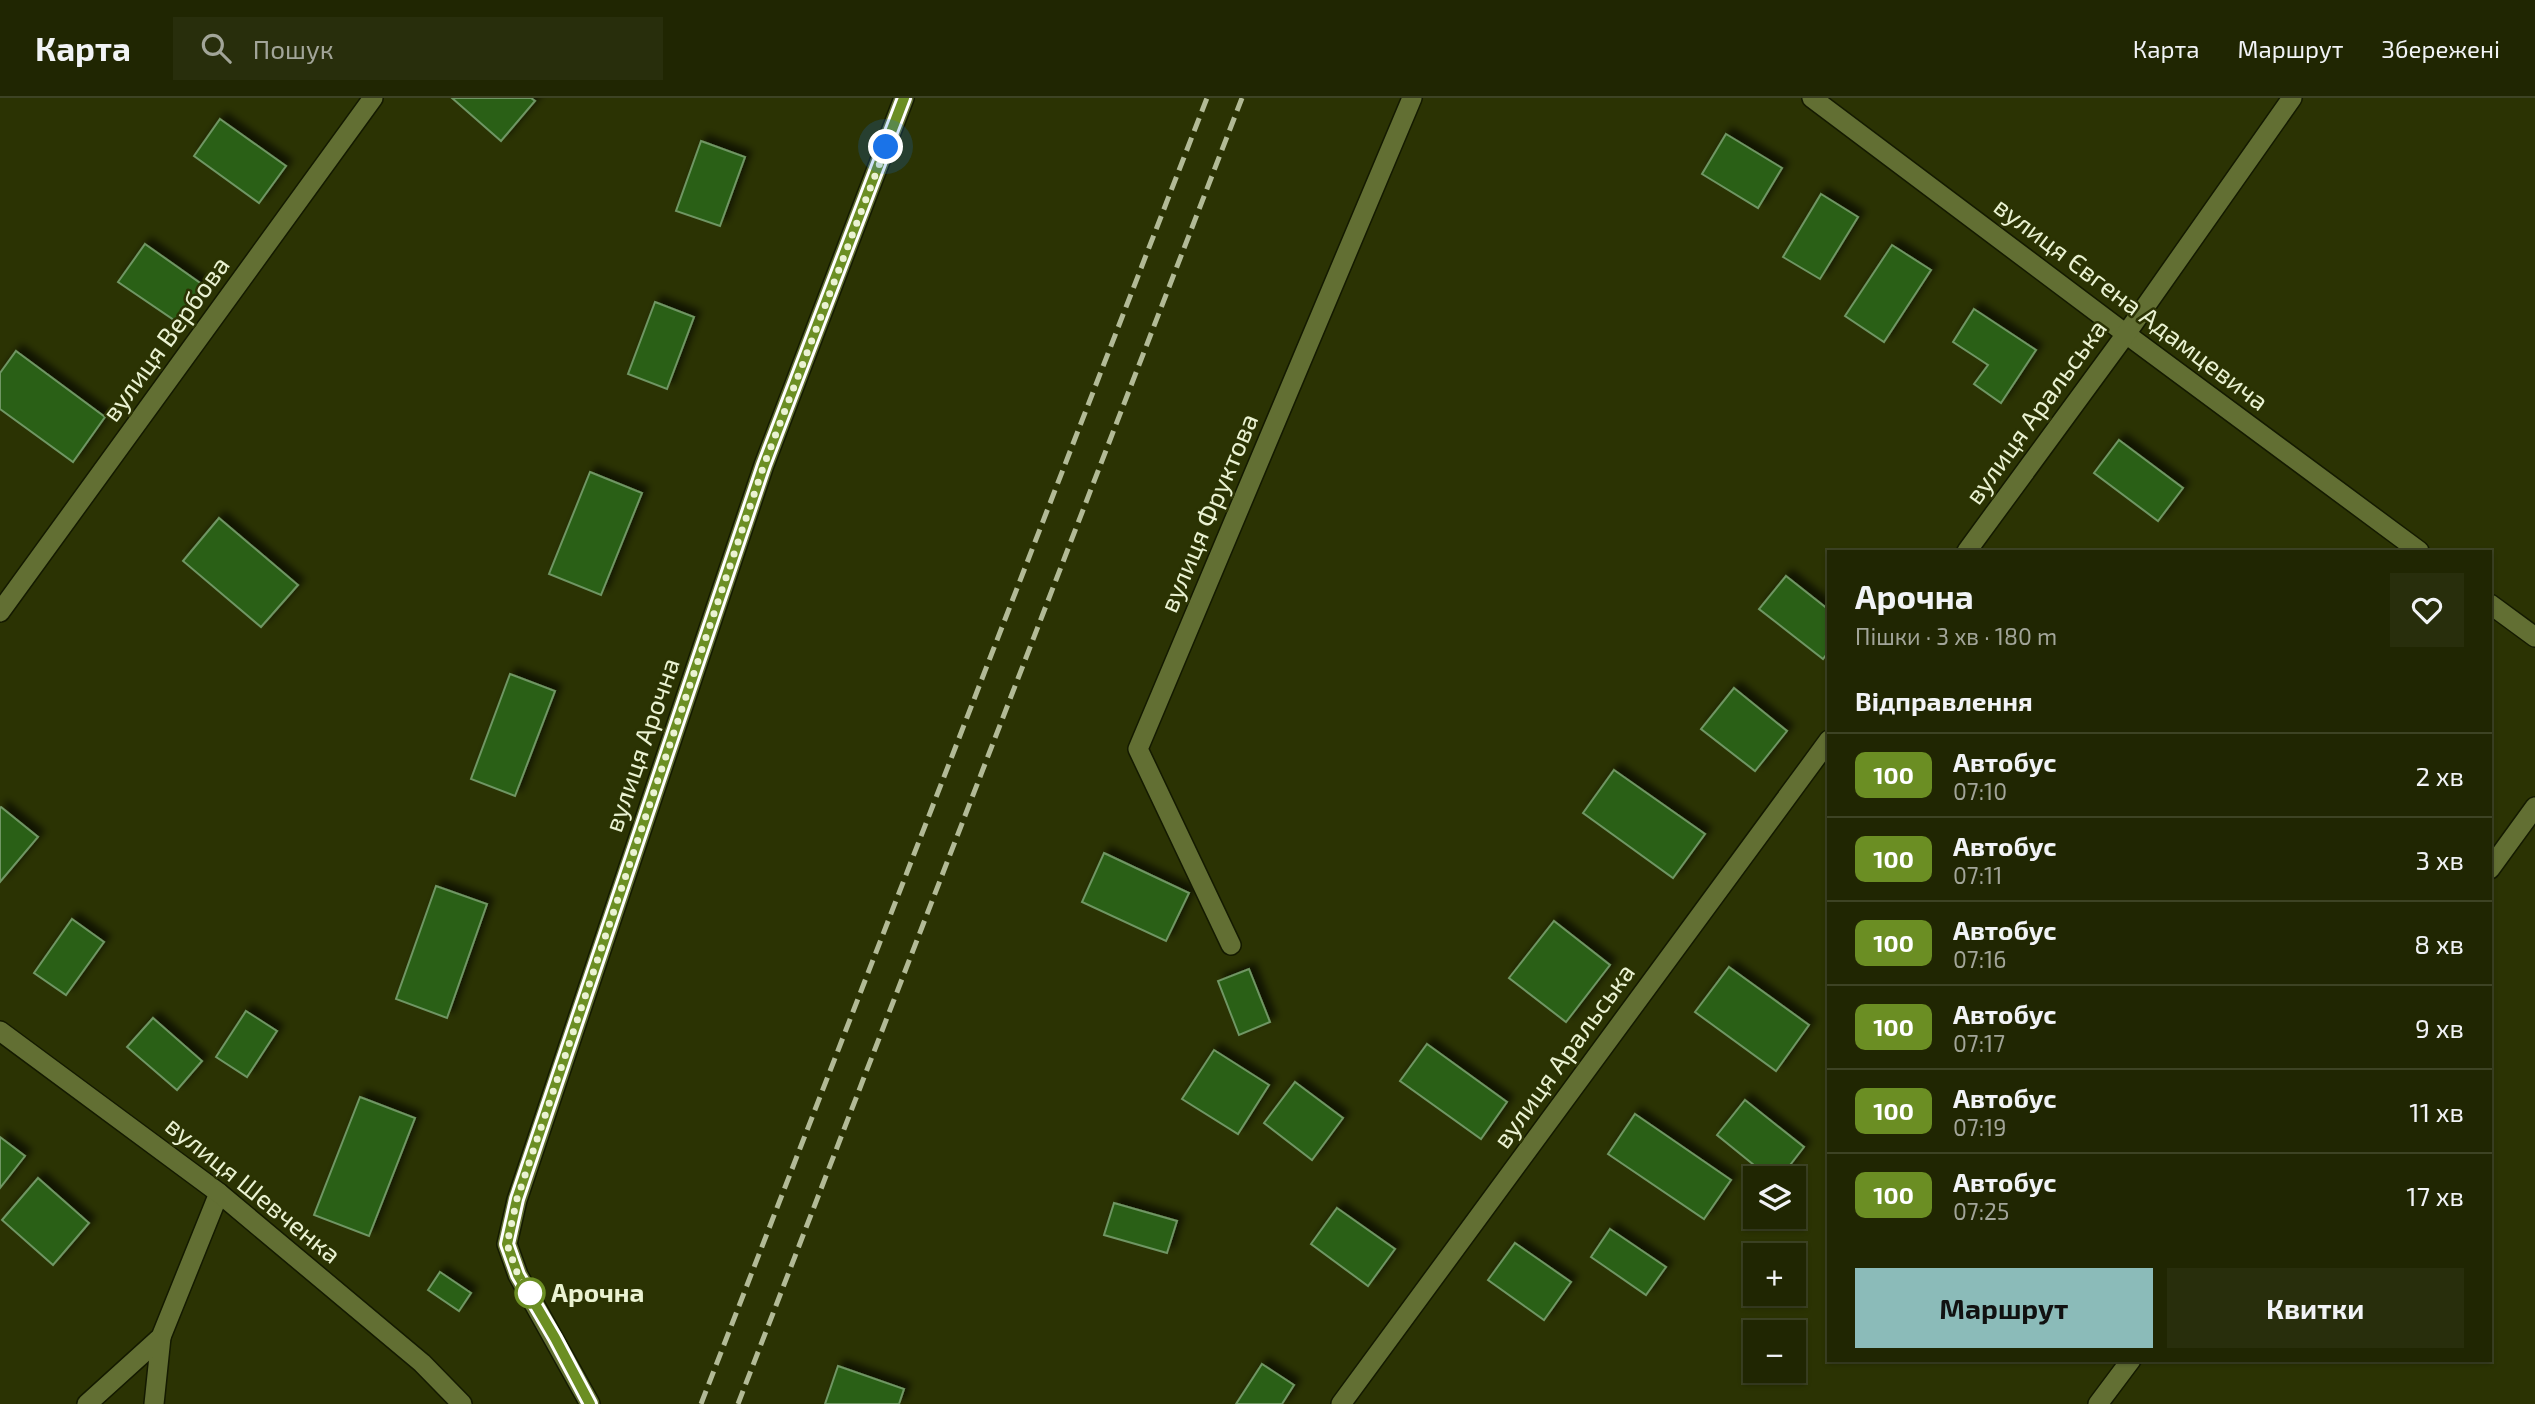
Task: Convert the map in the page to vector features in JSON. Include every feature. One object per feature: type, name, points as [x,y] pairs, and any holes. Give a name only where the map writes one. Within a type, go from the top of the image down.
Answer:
[{"type":"street","name":"вулиця Вербова","points":[[0,612],[373,98]]},
{"type":"street","name":"вулиця Арочна","points":[[590,1404],[518,1275],[507,1244],[517,1199],[764,465],[904,98]]},
{"type":"street","name":"вулиця Фруктова","points":[[1231,945],[1138,749],[1412,98]]},
{"type":"street","name":"вулиця Євгена Адамцевича","points":[[1812,98],[2418,550]]},
{"type":"street","name":"вулиця Аральська","points":[[1968,550],[2126,334],[2292,98]]},
{"type":"street","points":[[2492,605],[2535,637]]},
{"type":"street","name":"вулиця Аральська","points":[[1341,1404],[1827,743]]},
{"type":"street","points":[[2492,866],[2535,807]]},
{"type":"street","name":"вулиця Шевченка","points":[[0,1031],[219,1193],[422,1363],[462,1404]]},
{"type":"street","points":[[153,1404],[161,1337],[219,1193]]},
{"type":"street","points":[[87,1404],[161,1337]]},
{"type":"street","points":[[2098,1404],[2130,1362]]},
{"type":"building","points":[[452,98],[531,98],[535,101],[501,141]]},
{"type":"building","points":[[220,119],[286,166],[259,203],[194,156]]},
{"type":"building","points":[[1726,134],[1782,168],[1758,208],[1702,174]]},
{"type":"building","points":[[701,141],[745,157],[720,226],[676,211]]},
{"type":"building","points":[[1821,194],[1858,217],[1820,279],[1783,257]]},
{"type":"building","points":[[145,244],[203,285],[177,322],[118,282]]},
{"type":"building","points":[[1892,245],[1931,270],[1884,342],[1845,316]]},
{"type":"building","points":[[655,302],[694,317],[667,389],[628,374]]},
{"type":"building","points":[[1974,309],[2036,350],[2001,403],[1974,384],[1988,365],[1953,342]]},
{"type":"building","points":[[16,351],[105,417],[73,462],[0,409],[0,373]]},
{"type":"building","points":[[2119,440],[2183,488],[2158,521],[2094,473]]},
{"type":"building","points":[[590,472],[642,493],[601,595],[549,574]]},
{"type":"building","points":[[219,518],[298,585],[261,627],[183,561]]},
{"type":"building","points":[[1786,576],[1827,608],[1827,654],[1823,659],[1759,609]]},
{"type":"building","points":[[510,674],[555,691],[515,796],[471,779]]},
{"type":"building","points":[[1734,688],[1787,731],[1755,771],[1701,729]]},
{"type":"building","points":[[1614,770],[1705,834],[1673,878],[1583,813]]},
{"type":"building","points":[[0,808],[38,837],[0,882]]},
{"type":"building","points":[[1104,853],[1189,893],[1166,941],[1082,902]]},
{"type":"building","points":[[436,886],[487,904],[447,1018],[396,999]]},
{"type":"building","points":[[72,919],[104,942],[66,995],[34,973]]},
{"type":"building","points":[[1554,921],[1610,965],[1566,1022],[1509,978]]},
{"type":"building","points":[[1729,967],[1809,1025],[1776,1071],[1695,1012]]},
{"type":"building","points":[[1249,969],[1270,1022],[1239,1035],[1218,981]]},
{"type":"building","points":[[246,1011],[277,1031],[247,1077],[216,1057]]},
{"type":"building","points":[[153,1018],[202,1061],[177,1090],[127,1047]]},
{"type":"building","points":[[1427,1044],[1507,1102],[1481,1139],[1400,1081]]},
{"type":"building","points":[[1214,1050],[1269,1085],[1238,1134],[1182,1099]]},
{"type":"building","points":[[1295,1082],[1343,1118],[1312,1160],[1264,1123]]},
{"type":"building","points":[[360,1097],[415,1118],[369,1236],[314,1215]]},
{"type":"building","points":[[1745,1100],[1804,1147],[1789,1166],[1755,1166],[1717,1135]]},
{"type":"building","points":[[1635,1114],[1731,1180],[1704,1219],[1608,1154]]},
{"type":"building","points":[[0,1137],[25,1156],[0,1188]]},
{"type":"building","points":[[38,1178],[89,1223],[53,1265],[2,1220]]},
{"type":"building","points":[[1114,1203],[1177,1221],[1167,1253],[1104,1235]]},
{"type":"building","points":[[1337,1208],[1395,1249],[1368,1286],[1311,1244]]},
{"type":"building","points":[[1610,1229],[1666,1267],[1646,1295],[1591,1257]]},
{"type":"building","points":[[1515,1243],[1571,1282],[1544,1320],[1488,1280]]},
{"type":"building","points":[[440,1272],[471,1293],[459,1311],[428,1290]]},
{"type":"building","points":[[1262,1364],[1294,1385],[1282,1404],[1236,1404]]},
{"type":"building","points":[[838,1366],[904,1389],[899,1404],[825,1404]]},
{"type":"railway","points":[[701,1404],[1207,98]]},
{"type":"railway","points":[[738,1404],[1242,98]]},
{"type":"bus line","name":"100","points":[[590,1404],[518,1275],[507,1244],[517,1199],[764,465],[904,98]]},
{"type":"place","name":"Арочна","points":[[530,1293]]},
{"type":"route","points":[[530,1293],[518,1275],[507,1244],[517,1199],[764,465],[886,147]]}]
